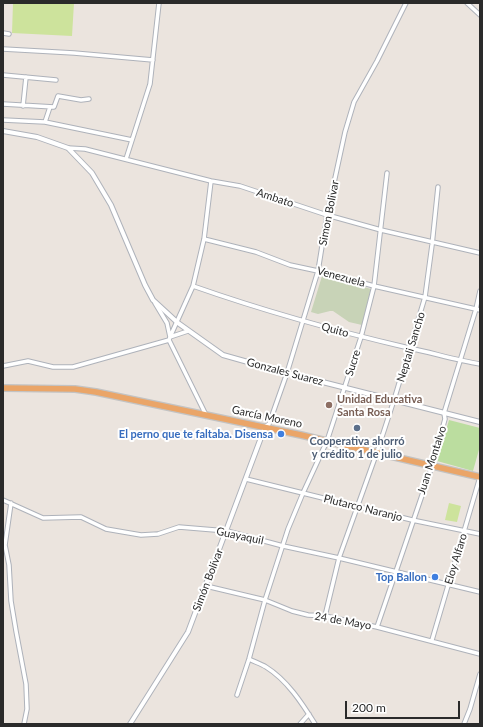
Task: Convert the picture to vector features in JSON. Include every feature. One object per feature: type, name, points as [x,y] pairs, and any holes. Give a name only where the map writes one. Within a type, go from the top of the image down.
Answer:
[{"type":"highway","name":"García Moreno","points":[[3,388],[75,389],[96,392],[265,427],[480,477]]},
{"type":"street","points":[[126,159],[150,84],[159,3]]},
{"type":"street","name":"Simon Bolivar","points":[[265,427],[269,424],[304,322],[318,270],[345,132],[354,102],[377,61],[406,3]]},
{"type":"street","points":[[467,3],[480,15]]},
{"type":"street","points":[[3,33],[9,34]]},
{"type":"street","points":[[3,49],[74,53],[153,60]]},
{"type":"street","points":[[3,75],[56,80]]},
{"type":"street","points":[[23,106],[26,77]]},
{"type":"street","points":[[3,104],[54,107],[58,96],[81,100],[88,99]]},
{"type":"street","points":[[45,122],[50,107]]},
{"type":"street","points":[[3,120],[45,122],[132,140]]},
{"type":"street","points":[[3,131],[37,137],[68,148],[92,173],[111,204],[145,285],[167,324],[170,339],[206,415]]},
{"type":"street","name":"Ambato","points":[[68,148],[85,149],[211,181],[240,186],[328,215],[381,230],[480,254]]},
{"type":"street","name":"Sucre","points":[[237,695],[288,529],[327,441],[361,337],[374,286],[387,173]]},
{"type":"street","points":[[170,339],[193,286],[204,239],[211,181]]},
{"type":"street","name":"Neptali Sancho","points":[[325,616],[338,558],[377,452],[411,348],[425,297],[438,187]]},
{"type":"street","name":"Venezuela","points":[[204,239],[256,252],[290,265],[318,270],[374,286],[478,310]]},
{"type":"street","name":"Quito","points":[[193,286],[244,304],[304,322],[361,337],[480,364]]},
{"type":"street","name":"Juan Montalvo","points":[[377,627],[412,520],[432,466],[446,419],[444,413],[460,360],[478,310],[480,291]]},
{"type":"street","name":"Gonzales Suarez","points":[[153,300],[178,323],[224,355],[344,388],[480,422]]},
{"type":"street","points":[[3,366],[28,361],[53,368],[73,367],[170,339],[188,330]]},
{"type":"street","name":"Simón Bolívar","points":[[130,724],[188,632],[265,427]]},
{"type":"street","name":"Eloy Alfaro","points":[[432,640],[480,477]]},
{"type":"street","name":"Plutarco Naranjo","points":[[246,479],[412,520],[480,534]]},
{"type":"street","name":"Guayaquil","points":[[3,500],[43,518],[81,517],[106,529],[141,535],[158,534],[179,527],[227,531],[283,546],[480,592]]},
{"type":"street","points":[[12,503],[4,546],[9,565],[11,601],[26,684],[27,709],[24,724]]},
{"type":"street","name":"24 de Mayo","points":[[206,586],[265,600],[292,611],[308,615],[325,616],[377,627],[432,640],[480,654]]},
{"type":"street","points":[[249,659],[266,667],[278,676],[297,698],[315,724]]},
{"type":"street","points":[[464,724],[480,674]]},
{"type":"street","points":[[300,724],[309,714]]},
{"type":"green space","points":[[13,3],[74,3],[72,36],[12,33]]},
{"type":"green space","points":[[324,275],[371,289],[362,325],[349,322],[333,311],[318,314],[311,312],[322,276]]},
{"type":"green space","points":[[449,420],[480,428],[480,446],[473,471],[437,461]]},
{"type":"green space","points":[[449,503],[461,506],[457,522],[445,520]]},
{"type":"place","name":"Unidad Educativa Santa Rosa","points":[[329,405]]},
{"type":"place","name":"Cooperativa ahorró y crédito 1 de julio","points":[[357,428]]},
{"type":"place","name":"El perno que te faltaba. Disensa","points":[[281,434]]},
{"type":"place","name":"Top Ballon","points":[[435,577]]}]
